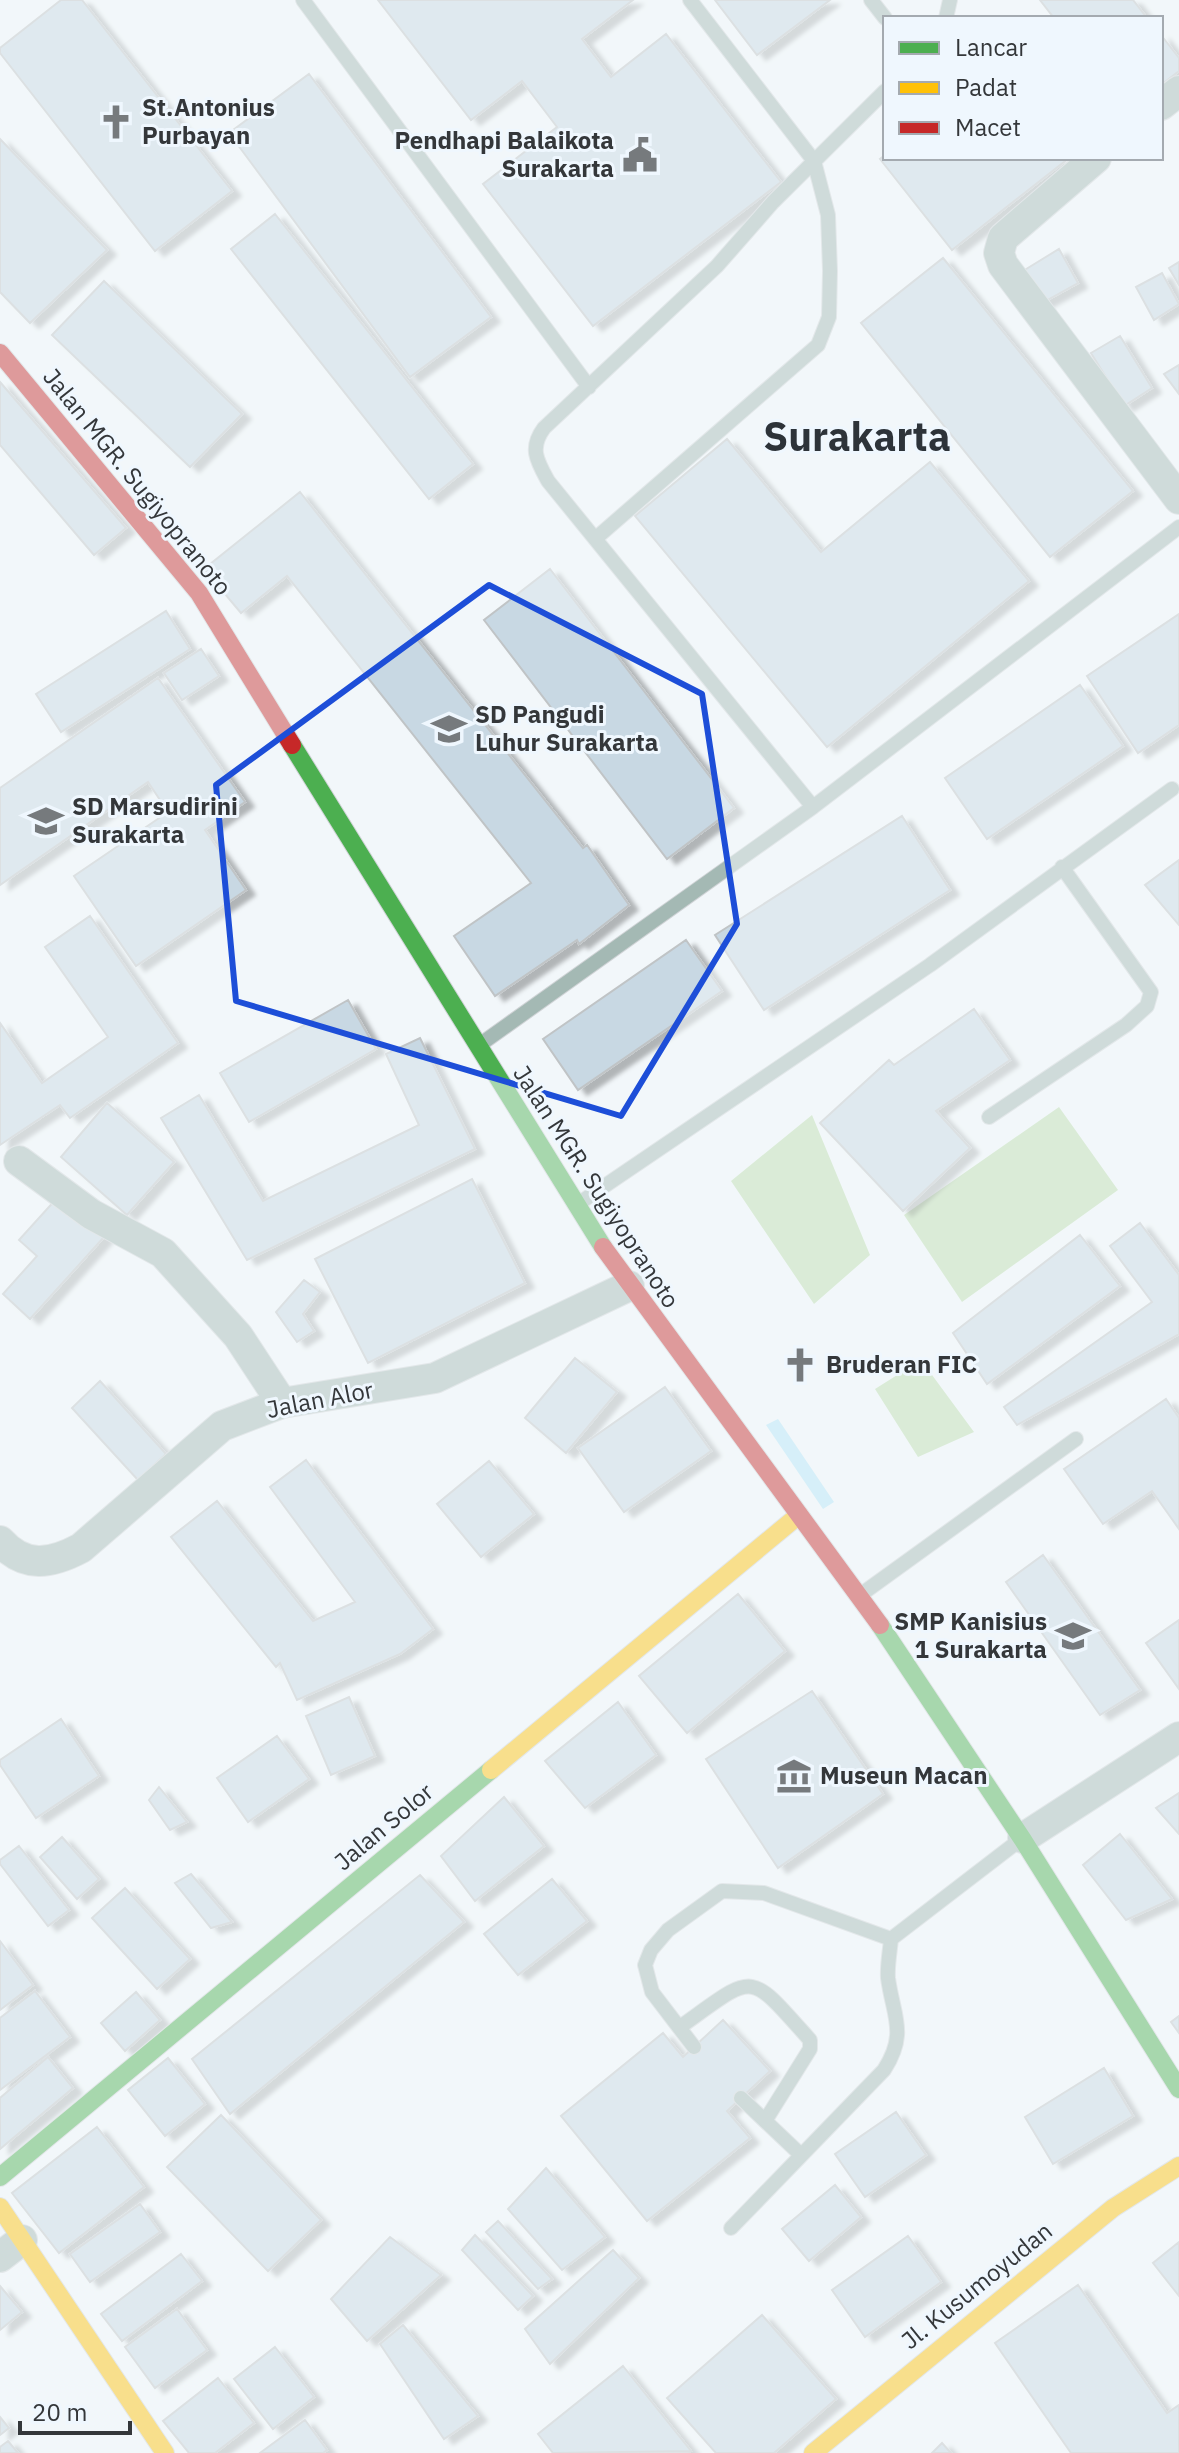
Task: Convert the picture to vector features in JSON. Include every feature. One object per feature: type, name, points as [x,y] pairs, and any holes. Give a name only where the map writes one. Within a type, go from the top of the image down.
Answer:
[{"type":"street","points":[[1163,103],[1179,91]]},
{"type":"street","points":[[1094,160],[1003,238],[999,253],[1003,265],[1179,499]]},
{"type":"street","name":"Jalan MGR. Sugiyopranoto","points":[[0,353],[199,593],[574,1206],[629,1286],[859,1595],[1023,1838],[1179,2089]]},
{"type":"street","points":[[19,1161],[91,1214],[163,1253],[238,1336],[282,1403]]},
{"type":"street","name":"Jalan Alor","points":[[0,1541],[9,1551],[29,1560],[56,1561],[81,1548],[222,1426],[282,1403],[435,1378],[629,1286]]},
{"type":"street","name":"Jalan Solor","points":[[0,2177],[799,1515]]},
{"type":"street","points":[[1023,1838],[1179,1737]]},
{"type":"street","name":"Jl. Kusumoyudan","points":[[813,2453],[1113,2208],[1179,2166]]},
{"type":"street","points":[[0,2207],[11,2249],[165,2453]]},
{"type":"lane","points":[[303,0],[589,387]]},
{"type":"lane","points":[[595,539],[818,345],[829,317],[828,215],[814,161],[690,0]]},
{"type":"lane","points":[[871,0],[883,16]]},
{"type":"lane","points":[[813,807],[548,481],[534,455],[535,443],[544,428],[717,266],[814,161],[883,93]]},
{"type":"lane","points":[[477,1046],[813,807],[1179,527]]},
{"type":"lane","points":[[574,1206],[930,965],[1172,789]]},
{"type":"lane","points":[[989,1117],[1126,1025],[1147,1006],[1151,992],[1062,867]]},
{"type":"lane","points":[[859,1595],[1076,1439]]},
{"type":"lane","points":[[731,2228],[884,2070],[894,2054],[900,2030],[887,1975],[891,1939],[1023,1838]]},
{"type":"lane","points":[[694,2047],[652,1992],[645,1965],[651,1950],[668,1930],[722,1891],[764,1893],[891,1939]]},
{"type":"lane","points":[[680,2027],[731,1991],[751,1985],[765,1989],[810,2040],[810,2049],[765,2121]]},
{"type":"lane","points":[[741,2098],[801,2155]]},
{"type":"highlighted area","points":[[489,585],[702,694],[737,924],[621,1116],[236,1001],[216,785]]},
{"type":"green space","points":[[1059,1107],[1118,1190],[962,1302],[904,1215]]},
{"type":"green space","points":[[812,1115],[870,1255],[814,1304],[731,1181]]},
{"type":"green space","points":[[921,1360],[974,1432],[918,1457],[875,1389]]},
{"type":"water","points":[[778,1419],[834,1502],[823,1509],[766,1425]]},
{"type":"building","name":"St.Antonius Purbayan","points":[[61,0],[82,0],[232,191],[155,251],[0,53],[0,48]]},
{"type":"building","name":"Pendhapi Balaikota Surakarta","points":[[378,0],[633,0],[582,39],[611,77],[666,34],[781,182],[593,326],[483,184],[557,127],[522,81],[471,120]]},
{"type":"building","points":[[715,0],[830,0],[757,55]]},
{"type":"building","points":[[1040,0],[1133,0],[1145,16],[1052,16]]},
{"type":"building","points":[[1163,38],[1179,58],[1179,71],[1163,83]]},
{"type":"building","points":[[309,74],[491,317],[410,377],[229,133]]},
{"type":"building","points":[[0,139],[107,250],[30,323],[0,292]]},
{"type":"building","points":[[883,157],[883,160],[1066,160],[952,250],[880,159]]},
{"type":"building","points":[[275,214],[473,464],[429,499],[231,249]]},
{"type":"building","points":[[1059,249],[1078,283],[1042,303],[1023,271]]},
{"type":"building","points":[[943,258],[1133,491],[1050,557],[861,323]]},
{"type":"building","points":[[1179,262],[1179,285],[1169,268]]},
{"type":"building","points":[[1162,273],[1179,304],[1154,320],[1136,287]]},
{"type":"building","points":[[104,281],[242,414],[190,467],[52,335]]},
{"type":"building","points":[[1120,336],[1152,388],[1124,406],[1091,353]]},
{"type":"building","points":[[1179,365],[1179,394],[1164,374]]},
{"type":"building","points":[[0,382],[126,528],[94,555],[0,445]]},
{"type":"building","points":[[727,439],[821,552],[930,462],[1029,581],[827,747],[635,516]]},
{"type":"building","name":"SD Pangudi Luhur Surakarta","points":[[300,492],[583,848],[587,845],[629,905],[579,944],[577,940],[495,996],[454,936],[531,883],[287,576],[241,613],[204,569]]},
{"type":"building","points":[[550,569],[734,808],[667,859],[484,620]]},
{"type":"building","points":[[166,611],[190,649],[61,732],[36,694]]},
{"type":"building","points":[[1179,614],[1179,725],[1138,753],[1087,676]]},
{"type":"building","points":[[201,649],[219,676],[182,700],[164,673]]},
{"type":"building","name":"SD Marsudirini Surakarta","points":[[158,678],[245,802],[205,830],[246,890],[136,966],[74,876],[168,812],[148,782],[0,885],[0,788]]},
{"type":"building","points":[[1080,685],[1123,746],[987,839],[945,778]]},
{"type":"building","points":[[902,816],[950,890],[764,1010],[715,935]]},
{"type":"building","points":[[1179,860],[1179,925],[1145,885]]},
{"type":"building","name":"SD Marsudirini Surakarta","points":[[90,916],[178,1043],[70,1118],[60,1105],[0,1145],[0,1023],[42,1083],[108,1037],[45,947]]},
{"type":"building","points":[[686,940],[722,991],[578,1090],[543,1039]]},
{"type":"building","points":[[348,1000],[376,1049],[249,1122],[220,1073]]},
{"type":"building","points":[[974,1009],[1010,1060],[936,1111],[970,1148],[903,1211],[820,1123],[889,1060],[894,1065]]},
{"type":"building","points":[[420,1038],[475,1149],[247,1260],[161,1118],[199,1095],[263,1201],[419,1125],[386,1054]]},
{"type":"building","points":[[107,1103],[174,1162],[127,1215],[61,1157]]},
{"type":"building","points":[[472,1179],[525,1283],[368,1363],[315,1259]]},
{"type":"building","points":[[58,1197],[104,1237],[30,1319],[3,1294],[37,1256],[19,1240]]},
{"type":"building","points":[[1140,1223],[1179,1275],[1179,1334],[1017,1425],[1004,1407],[1152,1302],[1110,1246]]},
{"type":"building","points":[[1080,1235],[1120,1286],[987,1384],[953,1333]]},
{"type":"building","points":[[304,1280],[320,1292],[303,1314],[314,1331],[297,1342],[276,1312]]},
{"type":"building","points":[[575,1358],[617,1392],[566,1453],[525,1418]]},
{"type":"building","points":[[100,1381],[166,1454],[138,1480],[72,1408]]},
{"type":"building","points":[[665,1387],[711,1451],[624,1512],[578,1448]]},
{"type":"building","points":[[1166,1399],[1179,1418],[1179,1529],[1152,1491],[1103,1524],[1064,1469]]},
{"type":"building","points":[[306,1460],[433,1629],[400,1654],[297,1700],[280,1663],[276,1667],[171,1537],[217,1501],[313,1621],[355,1602],[270,1487]]},
{"type":"building","points":[[489,1461],[534,1514],[481,1557],[437,1504]]},
{"type":"building","name":"SMP Kanisius 1 Surakarta","points":[[1043,1555],[1140,1690],[1100,1715],[1006,1582]]},
{"type":"building","points":[[738,1594],[785,1651],[687,1733],[639,1676]]},
{"type":"building","points":[[1179,1620],[1179,1689],[1146,1643]]},
{"type":"building","name":"Museun Macan","points":[[812,1691],[883,1794],[778,1868],[706,1759]]},
{"type":"building","points":[[349,1697],[375,1756],[331,1775],[306,1716]]},
{"type":"building","points":[[618,1702],[656,1755],[585,1808],[545,1761]]},
{"type":"building","points":[[61,1719],[99,1776],[36,1818],[0,1765],[0,1760]]},
{"type":"building","points":[[277,1736],[309,1779],[248,1822],[217,1778]]},
{"type":"building","points":[[159,1787],[187,1822],[170,1830],[149,1800]]},
{"type":"building","points":[[1179,1793],[1179,1834],[1156,1808]]},
{"type":"building","points":[[504,1797],[544,1846],[475,1901],[441,1856]]},
{"type":"building","points":[[1120,1834],[1172,1899],[1126,1920],[1083,1865]]},
{"type":"building","points":[[62,1837],[99,1879],[77,1899],[40,1857]]},
{"type":"building","points":[[19,1846],[69,1910],[48,1926],[0,1864],[0,1860]]},
{"type":"building","points":[[191,1874],[232,1922],[211,1928],[175,1883]]},
{"type":"building","points":[[420,1875],[464,1922],[230,2114],[192,2059]]},
{"type":"building","points":[[552,1879],[587,1921],[518,1975],[484,1934]]},
{"type":"building","points":[[125,1888],[190,1959],[157,1989],[92,1918]]},
{"type":"building","points":[[0,1941],[33,1985],[0,2010]]},
{"type":"building","points":[[35,1991],[70,2037],[0,2090],[0,2018]]},
{"type":"building","points":[[136,1992],[160,2020],[125,2051],[101,2023]]},
{"type":"building","points":[[1179,2016],[1179,2033],[1171,2022]]},
{"type":"building","points":[[723,2020],[770,2071],[727,2111],[750,2138],[647,2221],[561,2116],[663,2033],[683,2057]]},
{"type":"building","points":[[48,2057],[73,2088],[0,2149],[0,2098]]},
{"type":"building","points":[[168,2058],[205,2104],[165,2136],[128,2090]]},
{"type":"building","points":[[1104,2068],[1133,2116],[1053,2164],[1025,2117]]},
{"type":"building","points":[[896,2112],[926,2155],[865,2197],[835,2154]]},
{"type":"building","points":[[221,2115],[321,2220],[268,2271],[167,2167]]},
{"type":"building","points":[[97,2127],[144,2187],[59,2253],[12,2193]]},
{"type":"building","points":[[546,2168],[605,2237],[562,2270],[508,2209]]},
{"type":"building","points":[[835,2185],[861,2217],[809,2261],[782,2229]]},
{"type":"building","points":[[140,2204],[160,2232],[90,2282],[70,2254]]},
{"type":"building","points":[[498,2221],[552,2279],[538,2289],[486,2232]]},
{"type":"building","points":[[475,2235],[533,2296],[518,2310],[462,2250]]},
{"type":"building","points":[[908,2236],[941,2282],[865,2337],[832,2290]]},
{"type":"building","points":[[390,2237],[441,2275],[367,2341],[331,2299]]},
{"type":"building","points":[[1179,2242],[1179,2296],[1153,2263]]},
{"type":"building","points":[[613,2250],[639,2278],[550,2364],[525,2329]]},
{"type":"building","points":[[181,2254],[202,2281],[122,2341],[101,2314]]},
{"type":"building","points":[[1078,2285],[1167,2413],[1179,2405],[1179,2453],[1071,2453],[995,2343]]},
{"type":"building","points":[[0,2286],[22,2312],[0,2330]]},
{"type":"building","points":[[177,2309],[207,2350],[155,2388],[125,2347]]},
{"type":"building","points":[[762,2315],[836,2399],[774,2453],[716,2453],[667,2398]]},
{"type":"building","points":[[403,2325],[478,2416],[444,2439],[380,2344]]},
{"type":"building","points":[[275,2347],[314,2397],[273,2429],[234,2379]]},
{"type":"building","points":[[623,2366],[691,2451],[553,2453],[538,2434]]},
{"type":"building","points":[[218,2378],[254,2423],[215,2453],[189,2453],[163,2421]]},
{"type":"building","points":[[0,2417],[9,2428],[0,2435]]},
{"type":"building","points":[[305,2420],[327,2450],[323,2453],[260,2453]]},
{"type":"building","points":[[8,2441],[18,2453],[0,2453],[0,2447]]},
{"type":"building","points":[[942,2443],[951,2453],[932,2453]]},
{"type":"traffic: fast","points":[[292,745],[603,1247]]},
{"type":"traffic: fast","points":[[880,1625],[1023,1840],[1179,2089]]},
{"type":"traffic: fast","points":[[0,2177],[491,1770]]},
{"type":"traffic: slow","points":[[491,1770],[799,1515]]},
{"type":"traffic: slow","points":[[813,2453],[1113,2208],[1179,2166]]},
{"type":"traffic: slow","points":[[0,2207],[165,2453]]},
{"type":"traffic: jam","points":[[0,353],[199,593],[292,745]]},
{"type":"traffic: jam","points":[[603,1247],[880,1625]]},
{"type":"place","name":"St.Antonius Purbayan","points":[[116,122]]},
{"type":"place","name":"Pendhapi Balaikota Surakarta","points":[[640,155]]},
{"type":"place","name":"SD Pangudi Luhur Surakarta","points":[[449,729]]},
{"type":"place","name":"SD Marsudirini Surakarta","points":[[46,821]]},
{"type":"place","name":"Bruderan FIC","points":[[800,1365]]},
{"type":"place","name":"SMP Kanisius 1 Surakarta","points":[[1073,1636]]},
{"type":"place","name":"Museun Macan","points":[[794,1776]]},
{"type":"district","name":"Surakarta","points":[[857,437]]}]
